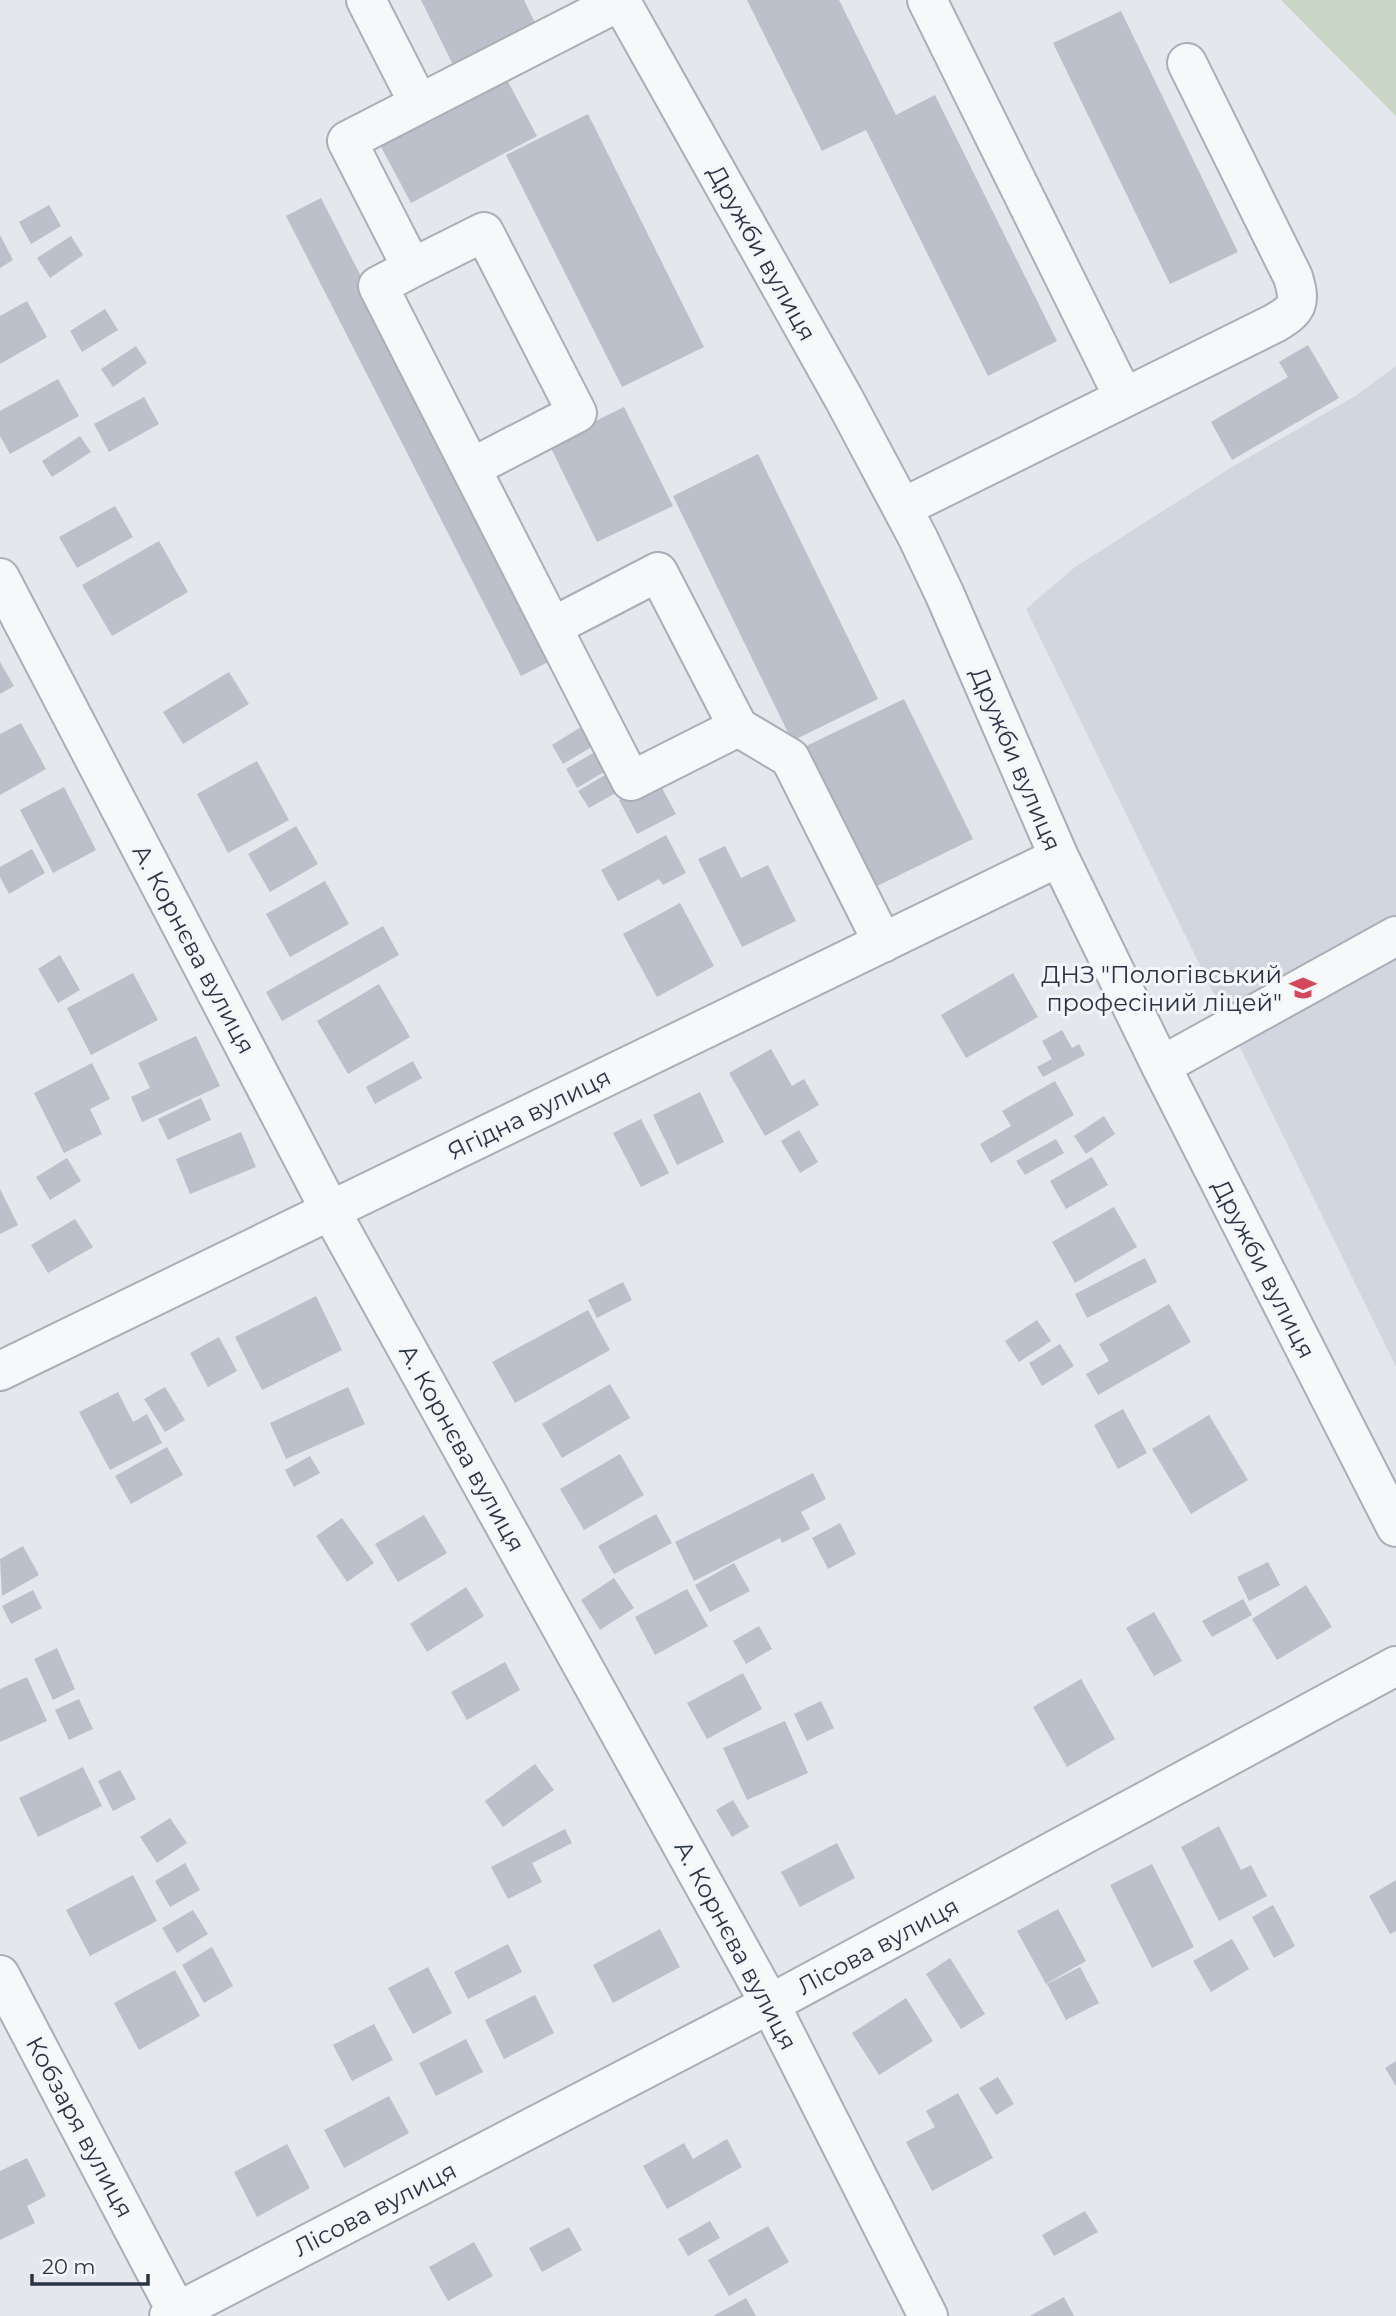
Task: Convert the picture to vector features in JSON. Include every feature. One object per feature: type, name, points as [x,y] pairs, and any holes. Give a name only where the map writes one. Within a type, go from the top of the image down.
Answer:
[{"type":"street","points":[[366,0],[419,104]]},
{"type":"street","points":[[927,0],[1124,398]]},
{"type":"street","points":[[412,268],[347,141],[620,1]]},
{"type":"street","name":"Дружби вулиця","points":[[620,1],[845,398],[902,508],[945,595],[1059,857],[1161,1066],[1396,1527]]},
{"type":"street","points":[[902,508],[1275,323],[1289,315],[1297,305],[1298,293],[1293,277],[1187,63]]},
{"type":"street","points":[[471,468],[577,413],[484,232],[378,286],[552,627],[631,781],[738,727]]},
{"type":"street","points":[[552,627],[659,572],[738,727],[790,758],[883,943]]},
{"type":"street","name":"А. Корнєва вулиця","points":[[0,579],[330,1210],[770,2004],[928,2316]]},
{"type":"street","name":"Ягідна вулиця","points":[[0,1371],[1059,857]]},
{"type":"street","points":[[1161,1066],[1396,936]]},
{"type":"street","name":"Лісова вулиця","points":[[175,2315],[770,2004],[1396,1665]]},
{"type":"street","name":"Кобзаря вулиця","points":[[0,1975],[175,2315]]},
{"type":"shaded area","name":"ДНЗ \"Пологівський професіний ліцей\"","points":[[1396,366],[1396,1367],[1026,609],[1075,567],[1232,467],[1357,395]]},
{"type":"green space","points":[[1281,0],[1396,0],[1396,116]]},
{"type":"building","points":[[421,0],[524,0],[537,27],[455,69]]},
{"type":"building","points":[[747,0],[839,0],[896,115],[935,95],[1057,341],[988,376],[866,130],[822,151]]},
{"type":"building","points":[[1121,11],[1238,252],[1170,284],[1053,43]]},
{"type":"building","points":[[505,76],[537,136],[411,203],[379,143]]},
{"type":"building","points":[[588,114],[704,347],[622,387],[506,155]]},
{"type":"building","points":[[321,198],[556,658],[521,676],[286,216]]},
{"type":"building","points":[[49,205],[61,226],[31,244],[19,222]]},
{"type":"building","points":[[0,235],[13,260],[0,268]]},
{"type":"building","points":[[71,236],[83,255],[50,278],[37,258]]},
{"type":"building","points":[[27,301],[47,337],[0,364],[0,316]]},
{"type":"building","points":[[105,309],[118,330],[82,352],[70,331]]},
{"type":"building","points":[[1308,345],[1339,398],[1232,460],[1211,422],[1288,377],[1279,362]]},
{"type":"building","points":[[136,346],[147,363],[113,387],[101,369]]},
{"type":"building","points":[[58,379],[79,416],[10,454],[0,436],[0,411]]},
{"type":"building","points":[[144,397],[159,424],[109,452],[94,424]]},
{"type":"building","points":[[624,407],[673,506],[597,542],[549,444]]},
{"type":"building","points":[[80,436],[91,452],[52,477],[42,461]]},
{"type":"building","points":[[758,454],[878,699],[792,741],[673,496]]},
{"type":"building","points":[[115,506],[133,537],[77,568],[59,537]]},
{"type":"building","points":[[159,541],[188,592],[112,636],[82,585]]},
{"type":"building","points":[[0,662],[14,686],[0,694]]},
{"type":"building","points":[[229,672],[249,704],[183,744],[163,712]]},
{"type":"building","points":[[904,699],[973,839],[869,890],[800,749]]},
{"type":"building","points":[[21,723],[46,769],[0,795],[0,734]]},
{"type":"building","points":[[584,725],[595,745],[563,764],[552,745]]},
{"type":"building","points":[[598,750],[609,769],[577,788],[566,769]]},
{"type":"building","points":[[257,761],[289,820],[228,853],[197,794]]},
{"type":"building","points":[[610,772],[621,790],[589,808],[578,791]]},
{"type":"building","points":[[657,779],[676,814],[637,834],[619,800]]},
{"type":"building","points":[[64,787],[96,850],[53,873],[20,810]]},
{"type":"building","points":[[296,826],[318,864],[270,892],[248,854]]},
{"type":"building","points":[[666,835],[686,873],[663,885],[659,879],[618,901],[601,870]]},
{"type":"building","points":[[725,846],[741,878],[768,865],[796,921],[742,947],[698,859]]},
{"type":"building","points":[[32,849],[45,873],[9,894],[0,877],[0,867]]},
{"type":"building","points":[[325,881],[349,924],[290,957],[266,914]]},
{"type":"building","points":[[680,903],[714,966],[657,997],[623,934]]},
{"type":"building","points":[[383,926],[399,955],[282,1021],[266,992]]},
{"type":"building","points":[[60,955],[80,990],[58,1003],[38,969]]},
{"type":"building","points":[[133,973],[158,1020],[91,1055],[67,1008]]},
{"type":"building","points":[[1013,973],[1038,1017],[966,1058],[941,1015]]},
{"type":"building","points":[[379,984],[410,1037],[348,1074],[317,1021]]},
{"type":"building","points":[[1062,1030],[1072,1048],[1079,1044],[1085,1055],[1043,1077],[1037,1067],[1052,1059],[1042,1041]]},
{"type":"building","points":[[196,1036],[220,1086],[142,1122],[131,1097],[150,1088],[138,1063]]},
{"type":"building","points":[[771,1049],[792,1086],[804,1079],[819,1105],[765,1136],[729,1073]]},
{"type":"building","points":[[413,1061],[422,1078],[375,1104],[366,1087]]},
{"type":"building","points":[[92,1063],[110,1099],[90,1109],[102,1134],[64,1153],[34,1093]]},
{"type":"building","points":[[1055,1081],[1074,1115],[991,1163],[980,1144],[1011,1126],[1002,1111]]},
{"type":"building","points":[[700,1092],[724,1142],[677,1165],[653,1115]]},
{"type":"building","points":[[201,1098],[211,1120],[168,1140],[158,1119]]},
{"type":"building","points":[[1104,1116],[1115,1134],[1086,1154],[1074,1136]]},
{"type":"building","points":[[641,1119],[669,1173],[641,1187],[613,1133]]},
{"type":"building","points":[[799,1130],[818,1162],[800,1173],[781,1141]]},
{"type":"building","points":[[241,1132],[256,1167],[190,1194],[176,1159]]},
{"type":"building","points":[[1056,1139],[1064,1153],[1025,1175],[1016,1161]]},
{"type":"building","points":[[1092,1157],[1108,1185],[1066,1209],[1050,1181]]},
{"type":"building","points":[[67,1158],[81,1181],[50,1200],[36,1177]]},
{"type":"building","points":[[0,1189],[18,1225],[0,1234]]},
{"type":"building","points":[[1114,1207],[1137,1247],[1075,1283],[1052,1242]]},
{"type":"building","points":[[75,1219],[93,1247],[48,1273],[31,1245]]},
{"type":"building","points":[[1145,1258],[1157,1282],[1087,1318],[1075,1294]]},
{"type":"building","points":[[623,1282],[632,1300],[597,1318],[588,1300]]},
{"type":"building","points":[[316,1296],[342,1350],[262,1390],[235,1337]]},
{"type":"building","points":[[1169,1304],[1191,1342],[1098,1395],[1086,1374],[1109,1361],[1099,1344]]},
{"type":"building","points":[[588,1310],[610,1350],[515,1403],[492,1362]]},
{"type":"building","points":[[1037,1320],[1051,1341],[1019,1362],[1005,1341]]},
{"type":"building","points":[[219,1337],[237,1371],[208,1387],[190,1353]]},
{"type":"building","points":[[1060,1344],[1074,1366],[1042,1386],[1029,1363]]},
{"type":"building","points":[[610,1384],[630,1418],[562,1458],[542,1424]]},
{"type":"building","points":[[165,1387],[185,1420],[165,1432],[144,1399]]},
{"type":"building","points":[[348,1387],[365,1424],[286,1459],[270,1423]]},
{"type":"building","points":[[118,1392],[133,1422],[147,1414],[162,1443],[110,1470],[79,1412]]},
{"type":"building","points":[[1123,1409],[1147,1453],[1118,1469],[1094,1425]]},
{"type":"building","points":[[1209,1415],[1248,1480],[1191,1514],[1152,1449]]},
{"type":"building","points":[[167,1447],[183,1475],[131,1504],[115,1476]]},
{"type":"building","points":[[620,1454],[644,1495],[584,1530],[560,1489]]},
{"type":"building","points":[[310,1456],[320,1473],[294,1487],[285,1470]]},
{"type":"building","points":[[813,1473],[826,1499],[801,1512],[810,1529],[782,1543],[780,1538],[694,1581],[675,1542]]},
{"type":"building","points":[[656,1514],[672,1543],[614,1574],[598,1546]]},
{"type":"building","points":[[424,1515],[447,1553],[398,1582],[375,1544]]},
{"type":"building","points":[[342,1518],[374,1563],[347,1582],[316,1536]]},
{"type":"building","points":[[840,1523],[856,1554],[828,1569],[812,1538]]},
{"type":"building","points":[[23,1546],[39,1575],[2,1596],[0,1559]]},
{"type":"building","points":[[1268,1562],[1280,1585],[1249,1601],[1237,1577]]},
{"type":"building","points":[[734,1563],[750,1591],[710,1612],[695,1585]]},
{"type":"building","points":[[614,1578],[634,1608],[600,1630],[581,1600]]},
{"type":"building","points":[[1306,1585],[1332,1627],[1277,1660],[1252,1619]]},
{"type":"building","points":[[466,1587],[484,1616],[427,1652],[410,1624]]},
{"type":"building","points":[[687,1589],[708,1626],[655,1655],[635,1617]]},
{"type":"building","points":[[33,1590],[42,1608],[11,1624],[2,1606]]},
{"type":"building","points":[[1243,1599],[1252,1615],[1212,1637],[1202,1621]]},
{"type":"building","points":[[1154,1612],[1182,1661],[1154,1676],[1126,1628]]},
{"type":"building","points":[[759,1626],[772,1649],[746,1664],[733,1641]]},
{"type":"building","points":[[57,1648],[75,1689],[53,1700],[34,1659]]},
{"type":"building","points":[[505,1662],[520,1690],[467,1720],[451,1692]]},
{"type":"building","points":[[743,1673],[762,1709],[707,1739],[687,1703]]},
{"type":"building","points":[[27,1677],[47,1721],[0,1742],[0,1689]]},
{"type":"building","points":[[1081,1679],[1115,1739],[1067,1767],[1033,1707]]},
{"type":"building","points":[[79,1699],[93,1729],[69,1740],[55,1710]]},
{"type":"building","points":[[821,1701],[834,1728],[807,1741],[794,1714]]},
{"type":"building","points":[[785,1721],[808,1773],[747,1800],[723,1748]]},
{"type":"building","points":[[535,1764],[554,1790],[503,1827],[485,1801]]},
{"type":"building","points":[[83,1767],[102,1806],[38,1837],[19,1798]]},
{"type":"building","points":[[120,1770],[136,1799],[113,1811],[98,1781]]},
{"type":"building","points":[[733,1800],[749,1827],[732,1837],[716,1810]]},
{"type":"building","points":[[170,1818],[187,1843],[157,1863],[140,1837]]},
{"type":"building","points":[[1219,1826],[1241,1870],[1251,1865],[1267,1896],[1219,1921],[1181,1847]]},
{"type":"building","points":[[565,1829],[572,1843],[532,1863],[542,1882],[508,1899],[491,1867]]},
{"type":"building","points":[[837,1843],[855,1878],[800,1907],[781,1872]]},
{"type":"building","points":[[185,1863],[200,1890],[170,1907],[155,1881]]},
{"type":"building","points":[[1152,1864],[1194,1947],[1152,1968],[1110,1885]]},
{"type":"building","points":[[133,1875],[157,1921],[90,1956],[66,1910]]},
{"type":"building","points":[[1396,1880],[1396,1931],[1390,1934],[1369,1896]]},
{"type":"building","points":[[1273,1905],[1295,1946],[1274,1958],[1252,1917]]},
{"type":"building","points":[[1058,1909],[1086,1961],[1046,1984],[1017,1931]]},
{"type":"building","points":[[193,1910],[208,1934],[177,1953],[162,1928]]},
{"type":"building","points":[[660,1929],[680,1967],[613,2003],[593,1965]]},
{"type":"building","points":[[1232,1939],[1249,1969],[1211,1992],[1193,1961]]},
{"type":"building","points":[[508,1944],[522,1972],[468,1999],[454,1972]]},
{"type":"building","points":[[212,1947],[233,1986],[204,2003],[182,1965]]},
{"type":"building","points":[[950,1958],[985,2014],[961,2029],[926,1974]]},
{"type":"building","points":[[428,1967],[452,2013],[413,2034],[388,1988]]},
{"type":"building","points":[[1080,1967],[1099,2003],[1066,2020],[1047,1984]]},
{"type":"building","points":[[175,1970],[200,2016],[139,2050],[114,2003]]},
{"type":"building","points":[[535,1995],[554,2033],[504,2059],[485,2020]]},
{"type":"building","points":[[906,1998],[933,2041],[879,2075],[852,2033]]},
{"type":"building","points":[[374,2024],[393,2060],[352,2081],[333,2045]]},
{"type":"building","points":[[466,2039],[483,2072],[436,2096],[419,2063]]},
{"type":"building","points":[[1396,2061],[1396,2086],[1385,2068]]},
{"type":"building","points":[[998,2077],[1014,2104],[996,2115],[979,2088]]},
{"type":"building","points":[[958,2093],[993,2158],[932,2191],[906,2142],[935,2127],[926,2111]]},
{"type":"building","points":[[389,2096],[409,2133],[344,2168],[324,2130]]},
{"type":"building","points":[[727,2139],[742,2167],[667,2209],[643,2166],[684,2143],[693,2159]]},
{"type":"building","points":[[287,2144],[310,2188],[257,2217],[234,2172]]},
{"type":"building","points":[[27,2158],[46,2196],[27,2206],[35,2223],[0,2240],[0,2171]]},
{"type":"building","points":[[1085,2211],[1098,2232],[1054,2256],[1042,2235]]},
{"type":"building","points":[[710,2221],[720,2238],[688,2256],[678,2239]]},
{"type":"building","points":[[768,2226],[789,2262],[729,2296],[708,2260]]},
{"type":"building","points":[[569,2227],[582,2250],[542,2272],[529,2248]]},
{"type":"building","points":[[474,2242],[493,2276],[448,2301],[429,2267]]},
{"type":"building","points":[[1064,2297],[1074,2316],[1030,2316]]},
{"type":"building","points":[[746,2298],[756,2316],[713,2316]]},
{"type":"place","name":"ДНЗ \"Пологівський професіний ліцей\"","points":[[1303,988]]}]
